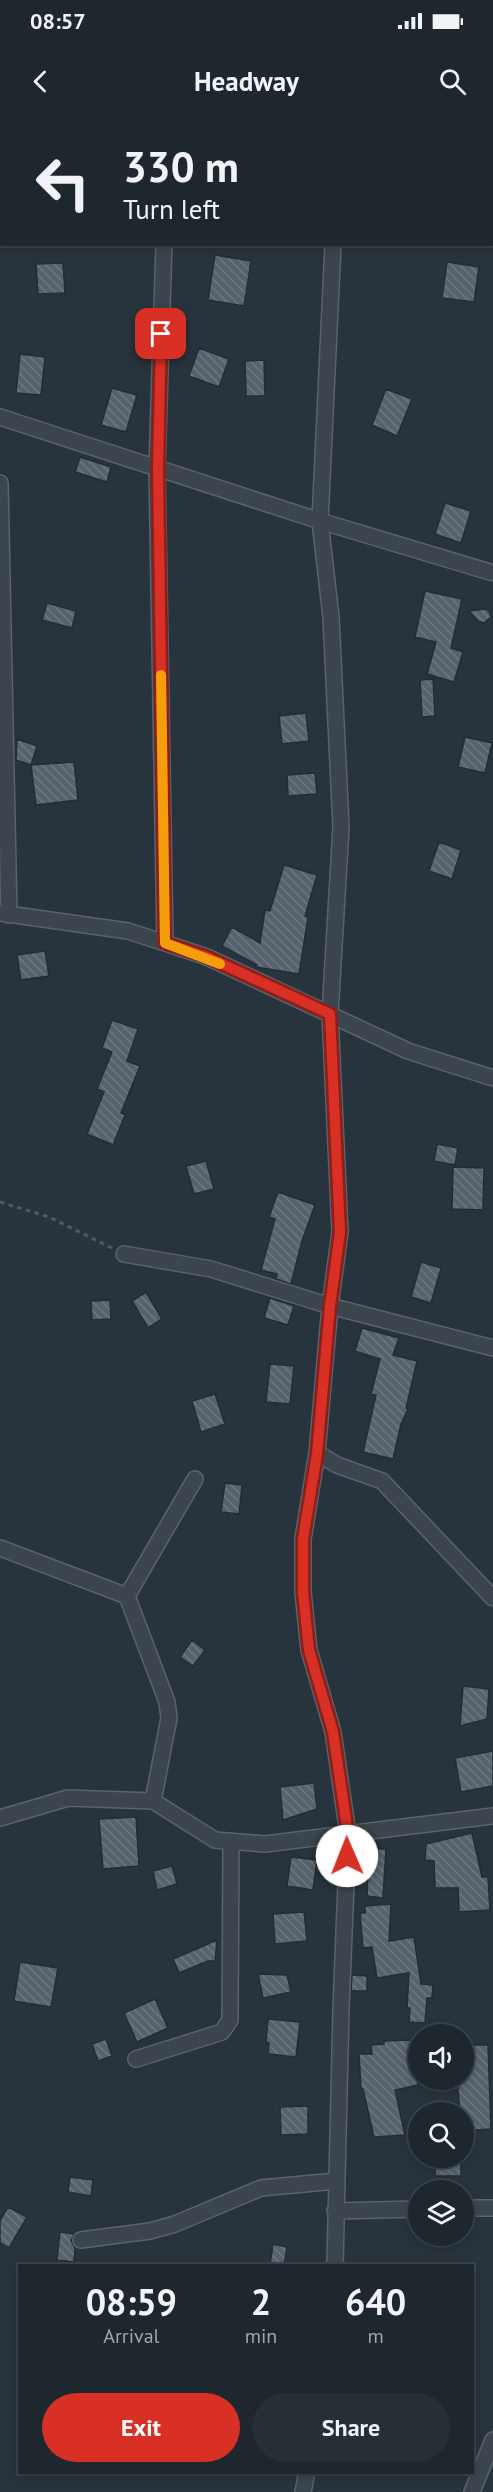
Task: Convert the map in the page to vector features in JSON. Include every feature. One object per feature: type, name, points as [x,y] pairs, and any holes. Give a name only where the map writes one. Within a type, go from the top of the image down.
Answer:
[{"type":"street","points":[[164,246],[158,468],[165,943]]},
{"type":"street","points":[[333,246],[320,520],[330,617],[341,827],[330,1014],[340,1232],[330,1306],[317,1454],[303,1539],[303,1592],[309,1650],[333,1732],[348,1834],[336,2181],[336,2264]]},
{"type":"street","points":[[0,417],[493,573]]},
{"type":"street","points":[[0,483],[4,914],[128,931],[207,957],[408,1051],[493,1078]]},
{"type":"street","points":[[124,1254],[211,1269],[330,1306],[493,1348]]},
{"type":"street","points":[[317,1454],[337,1465],[382,1481],[493,1598]]},
{"type":"street","points":[[127,1596],[195,1479]]},
{"type":"street","points":[[0,1548],[127,1596],[167,1702],[169,1718],[153,1801]]},
{"type":"street","points":[[0,1818],[68,1798],[153,1801],[215,1840],[265,1844],[493,1816]]},
{"type":"street","points":[[136,2059],[222,2032],[230,2020],[231,1842]]},
{"type":"street","points":[[81,2240],[150,2231],[176,2224],[261,2188],[336,2181]]},
{"type":"street","points":[[474,2208],[493,2208]]},
{"type":"street","points":[[336,2211],[408,2209]]},
{"type":"street","points":[[472,2492],[493,2440]]},
{"type":"street","points":[[303,2492],[307,2474]]},
{"type":"path","points":[[0,1202],[49,1217],[124,1254]]},
{"type":"building","points":[[215,255],[251,261],[244,306],[208,300]]},
{"type":"building","points":[[447,262],[479,267],[474,302],[442,298]]},
{"type":"building","points":[[63,263],[65,293],[38,294],[36,264]]},
{"type":"building","points":[[199,348],[229,359],[219,387],[189,376]]},
{"type":"building","points":[[20,354],[45,357],[41,395],[16,393]]},
{"type":"building","points":[[264,360],[265,396],[246,396],[245,361]]},
{"type":"building","points":[[112,388],[137,395],[126,432],[101,425]]},
{"type":"building","points":[[386,389],[412,399],[397,436],[372,425]]},
{"type":"building","points":[[80,457],[111,467],[107,482],[75,472]]},
{"type":"building","points":[[445,503],[471,511],[461,543],[435,534]]},
{"type":"building","points":[[425,591],[462,599],[451,648],[463,652],[454,682],[427,674],[436,642],[415,637]]},
{"type":"building","points":[[47,603],[76,611],[72,628],[42,620]]},
{"type":"building","points":[[485,609],[489,611],[491,617],[484,623],[478,621],[469,611]]},
{"type":"building","points":[[433,679],[435,716],[422,717],[420,680]]},
{"type":"building","points":[[306,713],[309,741],[282,744],[279,716]]},
{"type":"building","points":[[465,737],[492,743],[485,773],[458,767]]},
{"type":"building","points":[[17,739],[37,746],[31,765],[16,760]]},
{"type":"building","points":[[74,762],[78,800],[36,805],[31,765]]},
{"type":"building","points":[[315,773],[317,794],[288,796],[287,775]]},
{"type":"building","points":[[439,842],[461,850],[452,879],[429,871]]},
{"type":"building","points":[[284,865],[317,875],[305,916],[308,917],[299,974],[256,967],[257,965],[222,946],[232,927],[260,943],[265,910],[270,911]]},
{"type":"building","points":[[45,951],[49,976],[21,980],[17,955]]},
{"type":"building","points":[[112,1020],[138,1029],[127,1061],[140,1066],[121,1113],[125,1115],[113,1145],[87,1134],[104,1092],[97,1089],[112,1052],[102,1048]]},
{"type":"building","points":[[437,1144],[458,1148],[455,1165],[434,1161]]},
{"type":"building","points":[[206,1161],[214,1189],[194,1194],[186,1166]]},
{"type":"building","points":[[453,1167],[484,1168],[483,1210],[452,1209]]},
{"type":"building","points":[[278,1192],[315,1205],[302,1241],[291,1284],[276,1279],[277,1274],[261,1270],[275,1219],[269,1217]]},
{"type":"building","points":[[421,1262],[441,1268],[431,1303],[411,1297]]},
{"type":"building","points":[[146,1292],[162,1319],[148,1328],[132,1301]]},
{"type":"building","points":[[270,1298],[294,1306],[288,1325],[264,1318]]},
{"type":"building","points":[[110,1300],[111,1319],[92,1320],[91,1301]]},
{"type":"building","points":[[362,1328],[399,1338],[393,1355],[417,1361],[406,1408],[408,1409],[401,1424],[393,1459],[363,1452],[376,1395],[371,1394],[380,1359],[355,1351]]},
{"type":"building","points":[[270,1364],[294,1366],[290,1404],[266,1402]]},
{"type":"building","points":[[215,1394],[225,1424],[201,1432],[192,1401]]},
{"type":"building","points":[[225,1483],[242,1485],[239,1514],[221,1512]]},
{"type":"building","points":[[192,1640],[205,1650],[193,1666],[180,1657]]},
{"type":"building","points":[[463,1686],[489,1689],[487,1719],[460,1726]]},
{"type":"building","points":[[493,1751],[493,1786],[461,1792],[455,1758]]},
{"type":"building","points":[[314,1783],[317,1809],[283,1820],[280,1787]]},
{"type":"building","points":[[136,1817],[139,1866],[103,1869],[99,1819]]},
{"type":"building","points":[[472,1833],[482,1877],[488,1877],[490,1910],[459,1912],[458,1888],[435,1888],[434,1861],[425,1860],[426,1844]]},
{"type":"building","points":[[369,1848],[386,1849],[383,1898],[367,1896]]},
{"type":"building","points":[[291,1857],[317,1860],[313,1890],[287,1886]]},
{"type":"building","points":[[172,1866],[177,1884],[157,1890],[153,1871]]},
{"type":"building","points":[[391,1904],[389,1941],[414,1937],[421,1984],[433,1985],[432,1998],[427,1998],[425,2023],[409,2022],[410,2008],[407,2008],[409,1973],[377,1978],[372,1947],[363,1948],[360,1913],[365,1913],[365,1906]]},
{"type":"building","points":[[304,1912],[307,1941],[275,1944],[273,1914]]},
{"type":"building","points":[[217,1940],[215,1961],[208,1961],[179,1973],[173,1959]]},
{"type":"building","points":[[20,1962],[58,1968],[51,2007],[14,2001]]},
{"type":"building","points":[[258,1974],[287,1975],[291,1992],[263,1998]]},
{"type":"building","points":[[352,1975],[367,1976],[367,1991],[351,1991]]},
{"type":"building","points":[[155,1999],[168,2028],[137,2042],[124,2013]]},
{"type":"building","points":[[268,2019],[300,2022],[296,2057],[268,2054],[269,2043],[266,2042]]},
{"type":"building","points":[[106,2039],[112,2056],[98,2061],[92,2044]]},
{"type":"building","points":[[408,2040],[408,2087],[395,2090],[405,2135],[374,2137],[363,2089],[361,2089],[359,2054],[372,2054],[371,2045],[384,2044],[384,2041]]},
{"type":"building","points":[[474,2045],[488,2045],[491,2129],[474,2130],[474,2102],[459,2102],[458,2090],[474,2090]]},
{"type":"building","points":[[308,2106],[308,2134],[281,2135],[280,2107]]},
{"type":"building","points":[[435,2168],[461,2168],[461,2176],[435,2176]]},
{"type":"building","points":[[70,2177],[93,2180],[91,2196],[68,2192]]},
{"type":"building","points":[[8,2207],[27,2217],[9,2248],[0,2243],[0,2221]]},
{"type":"building","points":[[60,2232],[74,2234],[71,2241],[75,2248],[74,2262],[57,2260]]},
{"type":"building","points":[[273,2244],[287,2247],[284,2264],[270,2264]]},
{"type":"slow traffic","points":[[161,675],[165,943],[207,957],[220,964]]},
{"type":"route","points":[[161,334],[158,468],[165,943],[207,957],[330,1014],[340,1232],[330,1306],[317,1454],[303,1539],[303,1592],[309,1650],[333,1732],[348,1834],[347,1856]]}]
